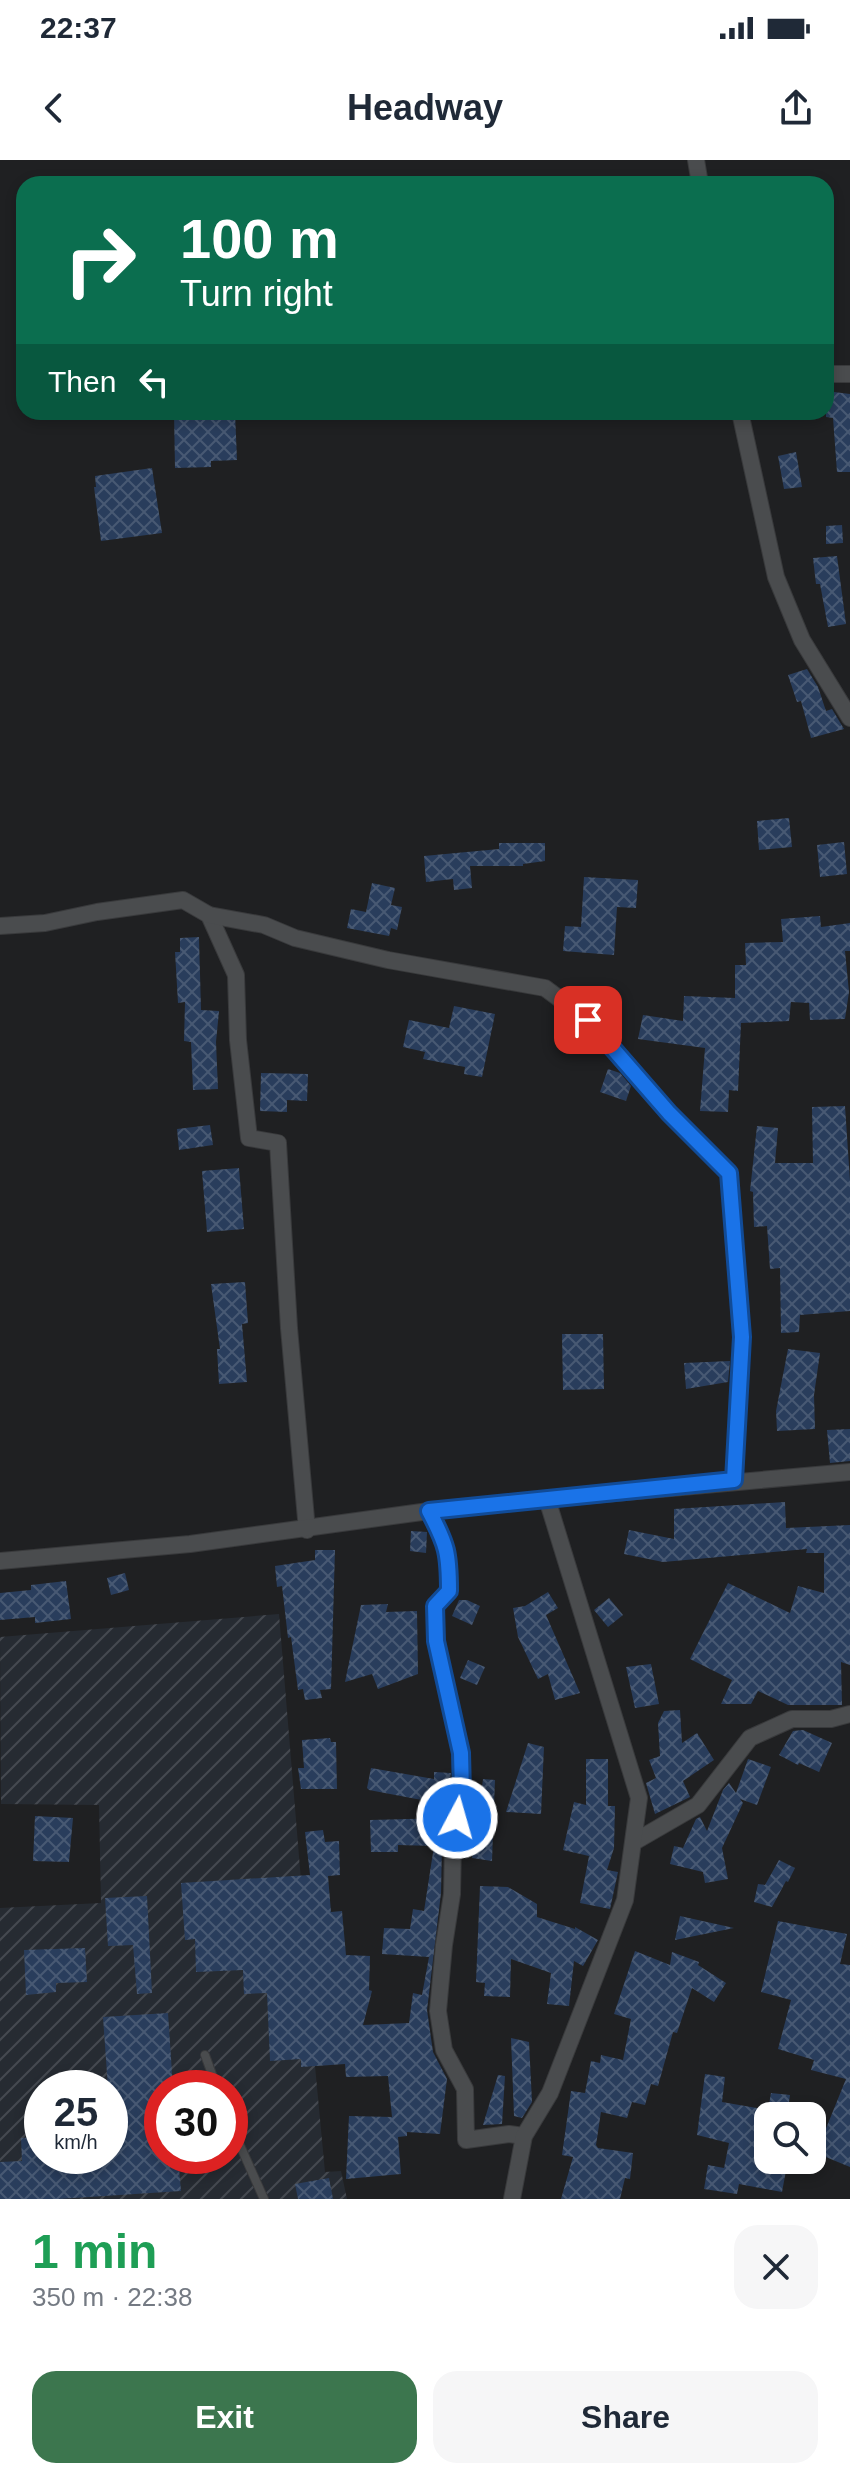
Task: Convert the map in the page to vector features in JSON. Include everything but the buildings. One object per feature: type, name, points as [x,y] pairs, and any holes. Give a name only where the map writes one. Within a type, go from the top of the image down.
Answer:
[{"type":"street","points":[[742,420],[776,577],[802,640],[848,707]]},
{"type":"street","points":[[0,926],[45,923],[183,900],[209,915],[264,925],[295,938],[388,960],[545,988],[588,1020],[669,1113],[729,1173],[742,1337],[734,1480]]},
{"type":"street","points":[[209,915],[236,975],[238,1040],[249,1138],[278,1143],[289,1328],[307,1530]]},
{"type":"street","points":[[0,1561],[190,1544],[429,1511],[734,1480],[850,1472]]},
{"type":"street","points":[[512,2199],[524,2136],[550,2093],[625,1900],[639,1798],[547,1499]]},
{"type":"street","points":[[429,1511],[445,1542],[449,1558],[449,1591],[435,1606],[436,1641],[461,1753],[462,1792],[453,1843],[452,1894],[438,2011],[444,2050],[465,2089],[466,2140],[509,2134],[524,2136]]},
{"type":"street","points":[[634,1842],[698,1805],[750,1738],[792,1719],[831,1719],[850,1714]]},
{"type":"lane","points":[[205,2055],[210,2070]]},
{"type":"lane","points":[[248,2163],[264,2199]]},
{"type":"shaded area","points":[[279,1614],[312,2014],[328,2014],[331,2065],[315,2066],[325,2172],[341,2171],[347,2199],[0,2199],[0,1908],[101,1903],[99,1805],[1,1804],[0,1637]]},
{"type":"route","points":[[457,1818],[462,1792],[461,1753],[436,1641],[435,1606],[449,1591],[449,1558],[445,1542],[429,1511],[734,1480],[742,1337],[729,1173],[669,1113],[588,1020]]}]
